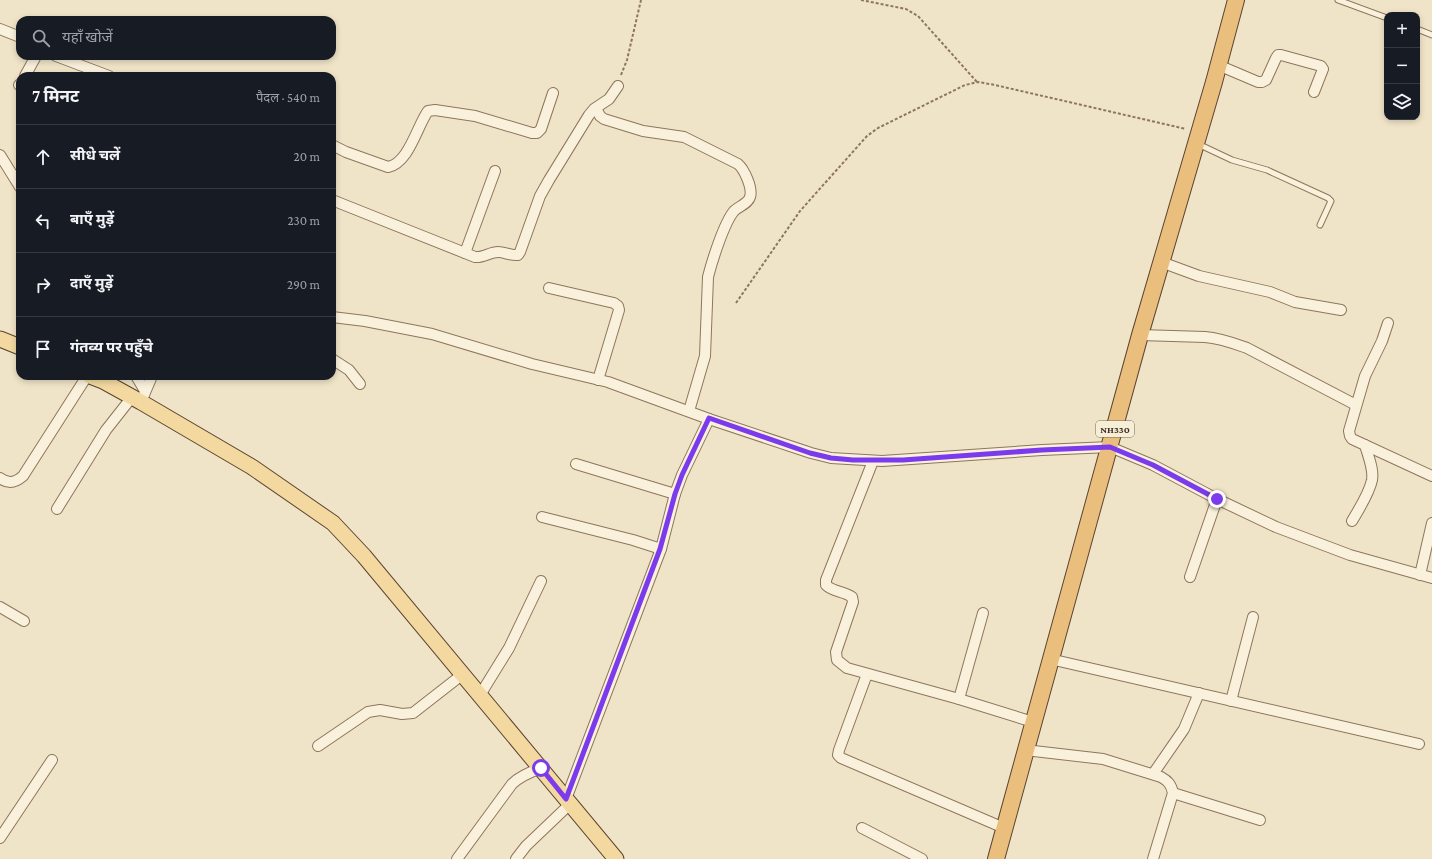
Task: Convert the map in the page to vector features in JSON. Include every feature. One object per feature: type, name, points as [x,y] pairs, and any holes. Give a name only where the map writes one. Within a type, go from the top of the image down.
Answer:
[{"type":"highway","name":"NH330","points":[[999,858],[1004,828],[1050,659],[1236,0]]},
{"type":"main road","points":[[0,339],[16,345]]},
{"type":"main road","points":[[99,380],[139,397],[252,467],[333,523],[364,556],[616,859]]},
{"type":"street","points":[[0,29],[16,35]]},
{"type":"street","points":[[1218,65],[1258,82],[1266,80],[1278,56],[1288,57],[1321,66],[1324,69],[1314,92]]},
{"type":"street","points":[[27,72],[34,60]]},
{"type":"street","points":[[67,60],[98,72]]},
{"type":"street","points":[[336,202],[475,257],[494,253],[518,255],[540,196],[549,180],[589,115],[596,108],[609,100],[618,86]]},
{"type":"street","points":[[336,147],[388,167],[393,166],[410,148],[428,111],[435,110],[474,116],[532,133],[537,133],[541,129],[553,93]]},
{"type":"street","points":[[596,108],[604,120],[643,131],[684,137],[738,164],[742,168],[751,190],[749,201],[735,210],[731,216],[720,238],[710,269],[708,277],[705,356],[689,411]]},
{"type":"street","points":[[0,156],[16,181]]},
{"type":"street","points":[[465,253],[495,171]]},
{"type":"street","points":[[1161,262],[1199,276],[1270,292],[1295,302],[1341,310]]},
{"type":"street","points":[[549,288],[614,303],[618,306],[619,310],[598,380]]},
{"type":"street","points":[[336,317],[365,321],[432,334],[532,364],[608,382],[709,418],[824,456],[873,461],[1110,447],[1153,465],[1217,499],[1276,527],[1350,555],[1426,577],[1432,523]]},
{"type":"street","points":[[1388,323],[1382,341],[1365,376],[1349,431],[1350,436],[1352,439],[1365,446],[1432,476]]},
{"type":"street","points":[[1140,336],[1205,337],[1238,344],[1356,405]]},
{"type":"street","points":[[336,362],[349,370],[360,384]]},
{"type":"street","points":[[0,478],[4,481],[11,482],[17,481],[23,476],[86,380]]},
{"type":"street","points":[[137,380],[139,397]]},
{"type":"street","points":[[57,510],[106,430],[139,397],[150,380]]},
{"type":"street","points":[[516,859],[526,846],[568,801],[660,549],[675,494],[682,475],[709,418]]},
{"type":"street","points":[[1352,521],[1372,480],[1372,472],[1365,446]]},
{"type":"street","points":[[873,461],[826,580],[826,585],[829,588],[849,594],[852,597],[853,602],[836,652],[837,660],[847,668],[959,699],[1033,722]]},
{"type":"street","points":[[576,464],[675,494]]},
{"type":"street","points":[[1190,577],[1217,499]]},
{"type":"street","points":[[542,517],[633,540],[660,549]]},
{"type":"street","points":[[480,694],[509,648],[541,581]]},
{"type":"street","points":[[0,607],[24,621]]},
{"type":"street","points":[[959,699],[983,613]]},
{"type":"street","points":[[1231,701],[1253,617]]},
{"type":"street","points":[[1050,659],[1419,744]]},
{"type":"street","points":[[318,746],[368,712],[380,710],[402,714],[413,713],[463,674]]},
{"type":"street","points":[[867,674],[838,750],[838,755],[841,758],[1004,828]]},
{"type":"street","points":[[1153,774],[1184,729],[1199,693]]},
{"type":"street","points":[[1025,750],[1103,759],[1153,774],[1168,781],[1171,785],[1173,793],[1156,858]]},
{"type":"street","points":[[0,838],[52,760]]},
{"type":"street","points":[[457,859],[512,784],[524,775],[541,768]]},
{"type":"street","points":[[1173,793],[1260,820]]},
{"type":"street","points":[[862,828],[922,859]]},
{"type":"lane","points":[[1338,0],[1384,17]]},
{"type":"lane","points":[[1420,30],[1432,35]]},
{"type":"lane","points":[[1197,138],[1232,160],[1267,170],[1328,198],[1331,201],[1330,206],[1320,226]]},
{"type":"path","points":[[618,86],[627,60],[641,0]]},
{"type":"path","points":[[861,0],[906,9],[918,16],[978,82]]},
{"type":"path","points":[[736,303],[800,211],[867,136],[878,128],[965,85],[978,82],[994,85],[1197,138]]},
{"type":"route","points":[[541,768],[566,799],[660,549],[675,494],[682,475],[709,418],[810,453],[831,458],[853,460],[903,460],[1042,450],[1110,447],[1153,465],[1217,499]]}]
